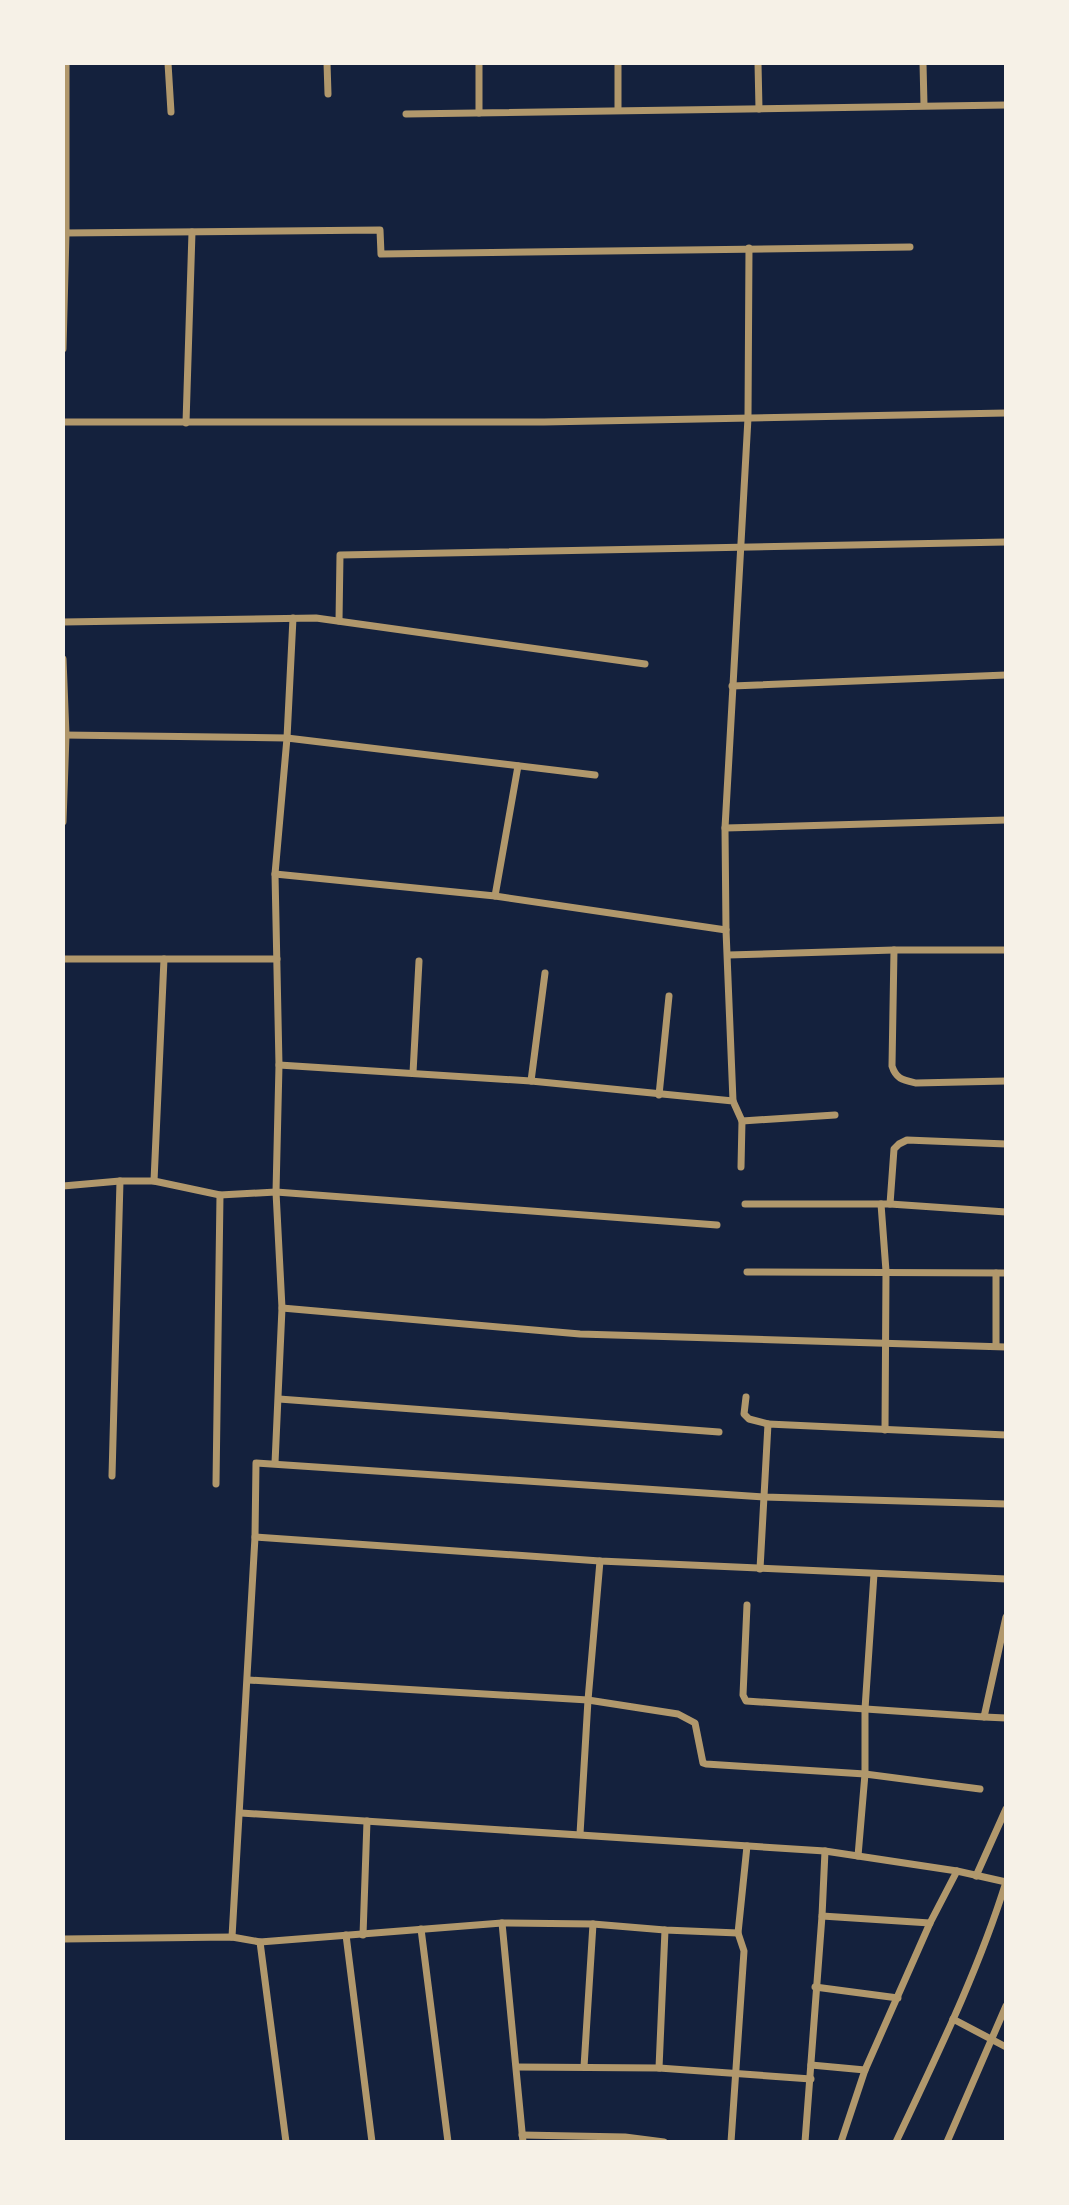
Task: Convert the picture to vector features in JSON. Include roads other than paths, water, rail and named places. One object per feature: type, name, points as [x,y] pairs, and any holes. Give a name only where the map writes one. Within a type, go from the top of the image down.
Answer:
[{"type":"street","points":[[63,349],[66,63]]},
{"type":"street","points":[[168,63],[171,112]]},
{"type":"street","points":[[327,63],[328,94]]},
{"type":"street","points":[[479,113],[480,63]]},
{"type":"street","points":[[618,63],[618,110]]},
{"type":"street","points":[[758,63],[759,109]]},
{"type":"street","points":[[923,63],[924,105]]},
{"type":"street","points":[[406,114],[1006,105]]},
{"type":"street","points":[[65,233],[380,230],[381,254],[910,247]]},
{"type":"street","points":[[186,423],[192,232]]},
{"type":"street","points":[[741,1167],[742,1121],[733,1101],[725,828],[748,418],[748,248]]},
{"type":"street","points":[[63,422],[544,422],[1006,413]]},
{"type":"street","points":[[339,621],[340,555],[1006,542]]},
{"type":"street","points":[[275,1463],[282,1308],[276,1192],[279,1065],[275,874],[288,738],[293,618]]},
{"type":"street","points":[[63,622],[293,618],[339,621],[645,664]]},
{"type":"street","points":[[63,659],[63,822]]},
{"type":"street","points":[[732,686],[1006,675]]},
{"type":"street","points":[[65,735],[288,738],[595,775]]},
{"type":"street","points":[[495,896],[518,766]]},
{"type":"street","points":[[725,828],[1006,820]]},
{"type":"street","points":[[275,874],[495,896],[726,930]]},
{"type":"street","points":[[894,950],[894,1074],[901,1080],[916,1083],[1006,1081]]},
{"type":"street","points":[[728,955],[1006,950]]},
{"type":"street","points":[[63,959],[277,959]]},
{"type":"street","points":[[155,1181],[164,959]]},
{"type":"street","points":[[413,1073],[419,961]]},
{"type":"street","points":[[531,1081],[545,973]]},
{"type":"street","points":[[659,1095],[669,996]]},
{"type":"street","points":[[279,1065],[531,1081],[733,1101]]},
{"type":"street","points":[[742,1121],[835,1115]]},
{"type":"street","points":[[885,1430],[886,1204],[894,1149],[907,1140],[1006,1144]]},
{"type":"street","points":[[111,1476],[120,1181]]},
{"type":"street","points":[[63,1186],[155,1181],[220,1195],[276,1192],[717,1225]]},
{"type":"street","points":[[216,1484],[220,1195]]},
{"type":"street","points":[[745,1204],[886,1204],[1006,1212]]},
{"type":"street","points":[[747,1272],[1006,1273]]},
{"type":"street","points":[[996,1272],[996,1346]]},
{"type":"street","points":[[282,1308],[579,1334],[1006,1347]]},
{"type":"street","points":[[746,1397],[744,1414],[749,1419],[768,1424],[1006,1436]]},
{"type":"street","points":[[279,1399],[719,1432]]},
{"type":"street","points":[[760,1569],[768,1424]]},
{"type":"street","points":[[232,1937],[255,1537],[256,1463],[764,1497],[1006,1504]]},
{"type":"street","points":[[255,1537],[600,1562],[1006,1579]]},
{"type":"street","points":[[580,1834],[600,1562]]},
{"type":"street","points":[[858,1856],[865,1774],[865,1709],[874,1574]]},
{"type":"street","points":[[747,1605],[743,1695],[746,1701],[1006,1718]]},
{"type":"street","points":[[984,1717],[1006,1617]]},
{"type":"street","points":[[247,1680],[588,1700],[678,1714],[695,1723],[700,1758],[706,1765],[865,1774],[979,1789]]},
{"type":"street","points":[[976,1876],[1006,1809]]},
{"type":"street","points":[[241,1812],[825,1851],[957,1871],[1006,1882],[992,1927],[896,2142]]},
{"type":"street","points":[[363,1935],[368,1821]]},
{"type":"street","points":[[731,2142],[744,1951],[738,1933],[747,1846]]},
{"type":"street","points":[[805,2142],[825,1851]]},
{"type":"street","points":[[841,2142],[865,2070],[930,1923],[957,1871]]},
{"type":"street","points":[[822,1916],[930,1923]]},
{"type":"street","points":[[63,1939],[232,1937],[260,1942],[502,1923],[593,1924],[738,1933]]},
{"type":"street","points":[[502,1923],[523,2139],[625,2137],[664,2142]]},
{"type":"street","points":[[584,2067],[593,1924]]},
{"type":"street","points":[[421,1929],[448,2142]]},
{"type":"street","points":[[659,2068],[665,1930]]},
{"type":"street","points":[[346,1935],[372,2142]]},
{"type":"street","points":[[260,1942],[286,2142]]},
{"type":"street","points":[[815,1987],[898,1998]]},
{"type":"street","points":[[947,2142],[1006,2006]]},
{"type":"street","points":[[953,2019],[1006,2046]]},
{"type":"street","points":[[811,2064],[865,2070]]},
{"type":"street","points":[[517,2067],[659,2068],[811,2079]]}]
